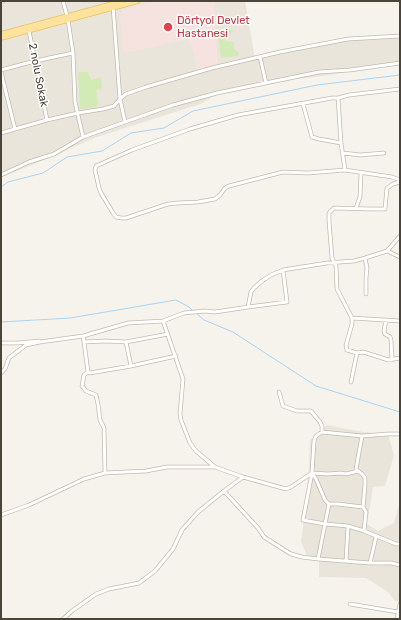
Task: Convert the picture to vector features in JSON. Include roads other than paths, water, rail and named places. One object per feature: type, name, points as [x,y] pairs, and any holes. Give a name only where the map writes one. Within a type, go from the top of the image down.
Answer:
[{"type":"main road","points":[[112,6],[122,1]]},
{"type":"main road","points":[[1,34],[112,6],[138,1]]},
{"type":"main road","points":[[1,38],[29,31],[67,18]]},
{"type":"street","points":[[63,1],[73,53],[75,102],[83,137]]},
{"type":"street","points":[[112,6],[120,99],[124,122]]},
{"type":"street","name":"2 nolu Sokak","points":[[29,31],[47,120]]},
{"type":"street","points":[[1,133],[47,120],[114,106],[126,94],[212,68],[348,39],[400,36]]},
{"type":"street","points":[[15,129],[1,71],[35,61],[73,53]]},
{"type":"street","points":[[260,57],[266,83]]},
{"type":"street","points":[[1,175],[29,162],[54,154],[83,137],[173,105],[210,95],[319,72],[350,70],[400,63]]},
{"type":"street","points":[[400,90],[349,95],[238,115],[190,129],[132,150],[96,166],[95,170],[99,188],[116,217],[121,218],[126,218],[168,204],[215,199],[225,188],[229,186],[283,172],[308,173],[345,170],[392,177],[400,181]]},
{"type":"street","points":[[338,98],[341,143],[345,170]]},
{"type":"street","points":[[303,104],[312,137],[341,143]]},
{"type":"street","points":[[343,153],[360,156],[384,153]]},
{"type":"street","points":[[356,208],[360,197],[361,173]]},
{"type":"street","points":[[400,181],[387,188],[385,208],[334,208],[329,213],[332,250],[336,266],[337,289],[352,318],[352,324],[346,345],[347,350],[357,353],[363,352],[388,360],[400,358]]},
{"type":"street","points":[[248,307],[251,292],[262,281],[271,275],[283,270],[334,262],[354,261],[365,258],[387,250],[400,236]]},
{"type":"street","points":[[387,250],[400,258]]},
{"type":"street","points":[[365,258],[367,268],[366,294]]},
{"type":"street","points":[[1,373],[5,369],[9,358],[26,345],[83,336],[128,323],[163,321],[184,313],[205,311],[214,312],[287,302],[283,270]]},
{"type":"street","points":[[352,318],[400,321]]},
{"type":"street","points":[[386,320],[384,331],[391,340],[392,360]]},
{"type":"street","points":[[163,321],[183,379],[180,414],[181,420],[190,443],[196,451],[215,467]]},
{"type":"street","points":[[84,342],[126,342],[168,334]]},
{"type":"street","points":[[83,336],[88,372]]},
{"type":"street","points":[[1,342],[18,343],[55,340]]},
{"type":"street","points":[[126,342],[131,366]]},
{"type":"street","points":[[351,382],[357,353]]},
{"type":"street","points":[[105,473],[104,428],[100,420],[96,395],[86,391],[82,386],[84,375],[88,372],[90,373],[131,366],[176,356]]},
{"type":"street","points":[[279,392],[283,406],[297,411],[311,411],[320,422],[322,432]]},
{"type":"street","points":[[400,434],[362,436],[322,432],[316,436],[314,441],[312,473],[304,520],[348,526],[396,544],[400,544]]},
{"type":"street","points":[[362,436],[356,469],[365,478],[363,507],[366,512],[364,531]]},
{"type":"street","points":[[1,515],[29,505],[84,479],[105,473],[146,471],[167,467],[215,467],[243,477],[286,489],[291,488],[312,473],[346,474],[358,471]]},
{"type":"street","points":[[312,473],[325,500],[329,504],[363,507]]},
{"type":"street","points":[[63,619],[96,594],[110,588],[139,584],[155,570],[173,549],[182,530],[198,512],[243,477]]},
{"type":"street","points":[[224,491],[266,539],[290,554],[318,559],[390,563],[400,565]]},
{"type":"street","points":[[318,559],[329,504]]},
{"type":"street","points":[[346,561],[348,526]]},
{"type":"street","points":[[370,563],[376,536]]},
{"type":"street","points":[[350,604],[398,612]]},
{"type":"street","points":[[397,619],[400,604]]},
{"type":"waterway","points":[[1,187],[8,182],[43,173],[67,157],[102,151],[131,133],[164,128],[193,111],[317,85],[400,75]]},
{"type":"waterway","points":[[1,322],[70,318],[176,300],[193,311]]},
{"type":"waterway","points":[[196,313],[204,320],[233,332],[316,386],[400,412]]},
{"type":"place","name":"Dörtyol Devlet Hastanesi","points":[[168,27]]}]
